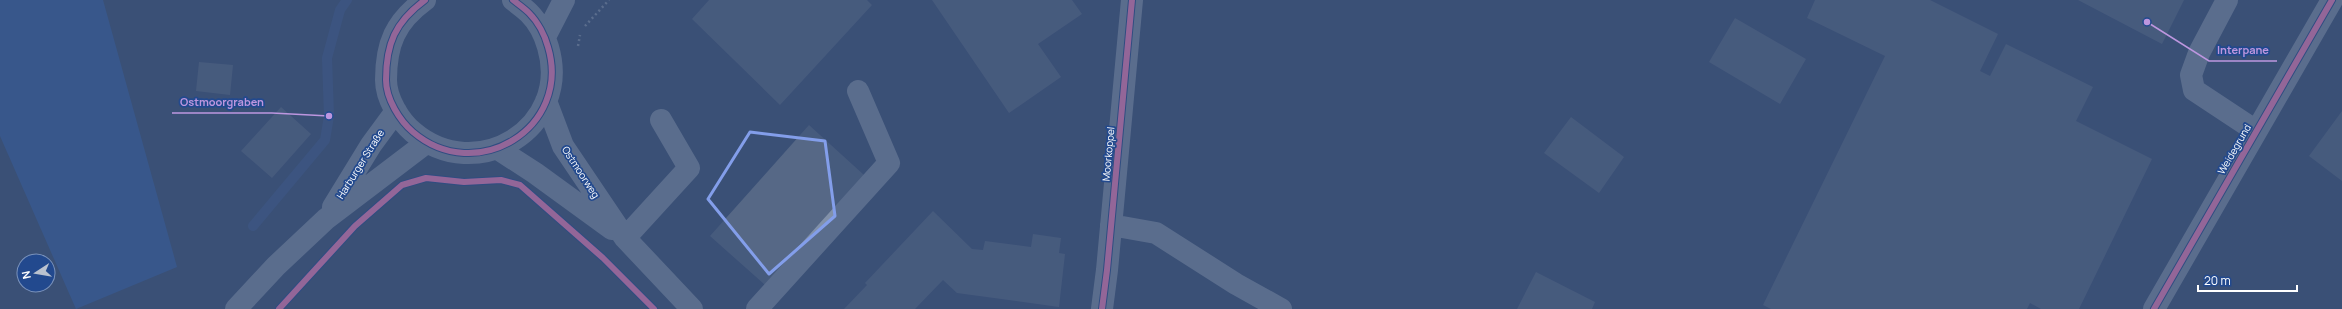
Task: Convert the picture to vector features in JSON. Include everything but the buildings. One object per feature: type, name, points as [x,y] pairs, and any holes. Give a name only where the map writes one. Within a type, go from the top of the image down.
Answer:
[{"type":"street","points":[[425,0],[410,11],[394,33],[386,58],[386,85],[396,110],[407,127],[426,144],[446,151],[472,154],[498,149],[524,132],[535,121],[546,101],[551,80],[551,58],[545,37],[530,14],[513,0]]},
{"type":"street","points":[[545,37],[564,0]]},
{"type":"street","name":"Moorkoppel","points":[[1102,309],[1132,0]]},
{"type":"street","points":[[2227,0],[2199,53],[2191,75],[2194,90],[2256,131]]},
{"type":"street","name":"Weidegrund","points":[[2154,309],[2332,0]]},
{"type":"street","points":[[757,309],[889,163],[858,90]]},
{"type":"street","name":"Ostmoorweg","points":[[546,101],[563,146],[624,238]]},
{"type":"street","name":"Harburger Straße","points":[[326,219],[371,144],[396,110]]},
{"type":"street","points":[[624,238],[689,168],[661,120]]},
{"type":"street","name":"Harburger Straße","points":[[236,309],[276,266],[326,219],[426,144]]},
{"type":"street","name":"Ostmoorweg","points":[[498,149],[535,173],[624,238],[692,309]]},
{"type":"street","points":[[1111,225],[1156,233],[1236,284],[1281,309]]},
{"type":"highlighted area","points":[[750,132],[825,141],[835,216],[769,274],[708,199]]},
{"type":"shaded area","points":[[0,0],[103,0],[177,267],[76,309],[56,263],[56,253],[51,253],[0,136]]},
{"type":"waterway","points":[[253,226],[325,140],[329,116],[327,58],[340,10],[347,0]]},
{"type":"cycle path","points":[[425,0],[399,25],[390,45],[386,67],[388,95],[403,122],[413,132],[438,147],[464,153],[490,150],[513,140],[532,124],[546,102],[552,76],[547,43],[541,29],[532,17],[525,9],[513,0]]},
{"type":"cycle path","points":[[1102,309],[1107,270],[1132,0]]},
{"type":"cycle path","points":[[2154,309],[2332,0]]},
{"type":"cycle path","points":[[279,309],[355,226],[402,185],[426,178],[464,182],[501,180],[520,185],[603,258],[654,309]]},
{"type":"place","name":"Interpane","points":[[2147,22]]},
{"type":"place","name":"Ostmoorgraben","points":[[329,116]]}]
